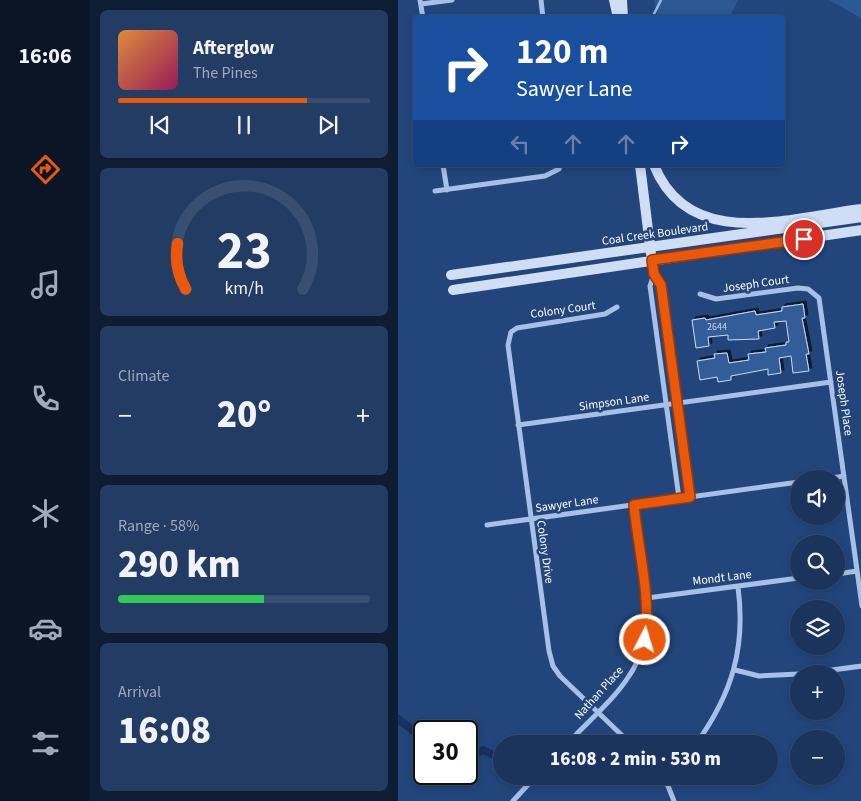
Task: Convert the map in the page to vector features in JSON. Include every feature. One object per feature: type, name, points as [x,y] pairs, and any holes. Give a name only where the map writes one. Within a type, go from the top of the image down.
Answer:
[{"type":"main road","points":[[618,15],[619,1]]},
{"type":"main road","points":[[619,1],[622,15]]},
{"type":"main road","points":[[619,1],[626,15]]},
{"type":"main road","points":[[640,167],[652,260]]},
{"type":"main road","points":[[655,167],[667,187],[682,204],[715,220],[733,224],[752,224],[862,209]]},
{"type":"main road","name":"Coal Creek Boulevard","points":[[451,275],[862,217]]},
{"type":"main road","name":"Coal Creek Boulevard","points":[[453,290],[862,230]]},
{"type":"street","points":[[422,15],[420,2],[452,0]]},
{"type":"street","points":[[541,0],[543,15]]},
{"type":"street","points":[[443,167],[447,190]]},
{"type":"street","points":[[434,191],[545,176],[560,167]]},
{"type":"street","points":[[652,260],[654,274],[661,285],[690,497]]},
{"type":"street","points":[[654,274],[650,286],[679,498]]},
{"type":"street","name":"Joseph Court","points":[[700,294],[716,299],[798,288],[815,293]]},
{"type":"street","name":"Joseph Place","points":[[815,293],[821,305],[843,470]]},
{"type":"street","name":"Colony Court","points":[[511,332],[524,325],[605,314],[617,308]]},
{"type":"street","name":"Colony Drive","points":[[511,332],[508,345],[518,425],[549,651],[553,666],[560,676],[621,735]]},
{"type":"street","name":"Simpson Lane","points":[[518,425],[831,382]]},
{"type":"street","name":"Sawyer Lane","points":[[487,525],[790,483]]},
{"type":"street","name":"Joseph Place","points":[[845,483],[862,606]]},
{"type":"street","name":"Nathan Place","points":[[575,735],[629,678],[639,660],[645,640],[648,620],[647,598],[634,505]]},
{"type":"street","points":[[845,573],[857,571]]},
{"type":"street","name":"Mondt Lane","points":[[647,598],[790,579]]},
{"type":"street","points":[[702,735],[736,670],[741,615],[738,586]]},
{"type":"street","points":[[845,668],[862,666]]},
{"type":"street","points":[[736,670],[759,676],[790,675]]},
{"type":"street","points":[[513,801],[528,785]]},
{"type":"street","points":[[668,785],[674,801]]},
{"type":"shaded area","points":[[654,0],[738,0],[731,15],[657,15]]},
{"type":"shaded area","points":[[829,0],[861,0],[861,18]]},
{"type":"building","points":[[803,304],[805,318],[802,318],[809,354],[806,354],[809,371],[793,373],[791,356],[779,358],[781,373],[768,375],[768,369],[731,376],[731,380],[718,382],[717,377],[700,380],[697,361],[715,358],[714,354],[727,353],[729,363],[749,360],[748,354],[766,352],[765,348],[786,345],[786,342],[789,342],[786,321],[774,322],[775,328],[758,331],[759,339],[728,340],[728,335],[708,337],[709,346],[696,348],[692,320],[705,318],[706,320],[755,311],[756,315],[782,311],[782,307]]},
{"type":"waterway","points":[[654,15],[661,0]]},
{"type":"waterway","points":[[398,719],[413,731]]},
{"type":"waterway","points":[[478,753],[483,750],[493,755]]},
{"type":"route","points":[[645,640],[648,620],[647,598],[634,505],[690,497],[661,285],[654,274],[652,260],[804,239]]}]
